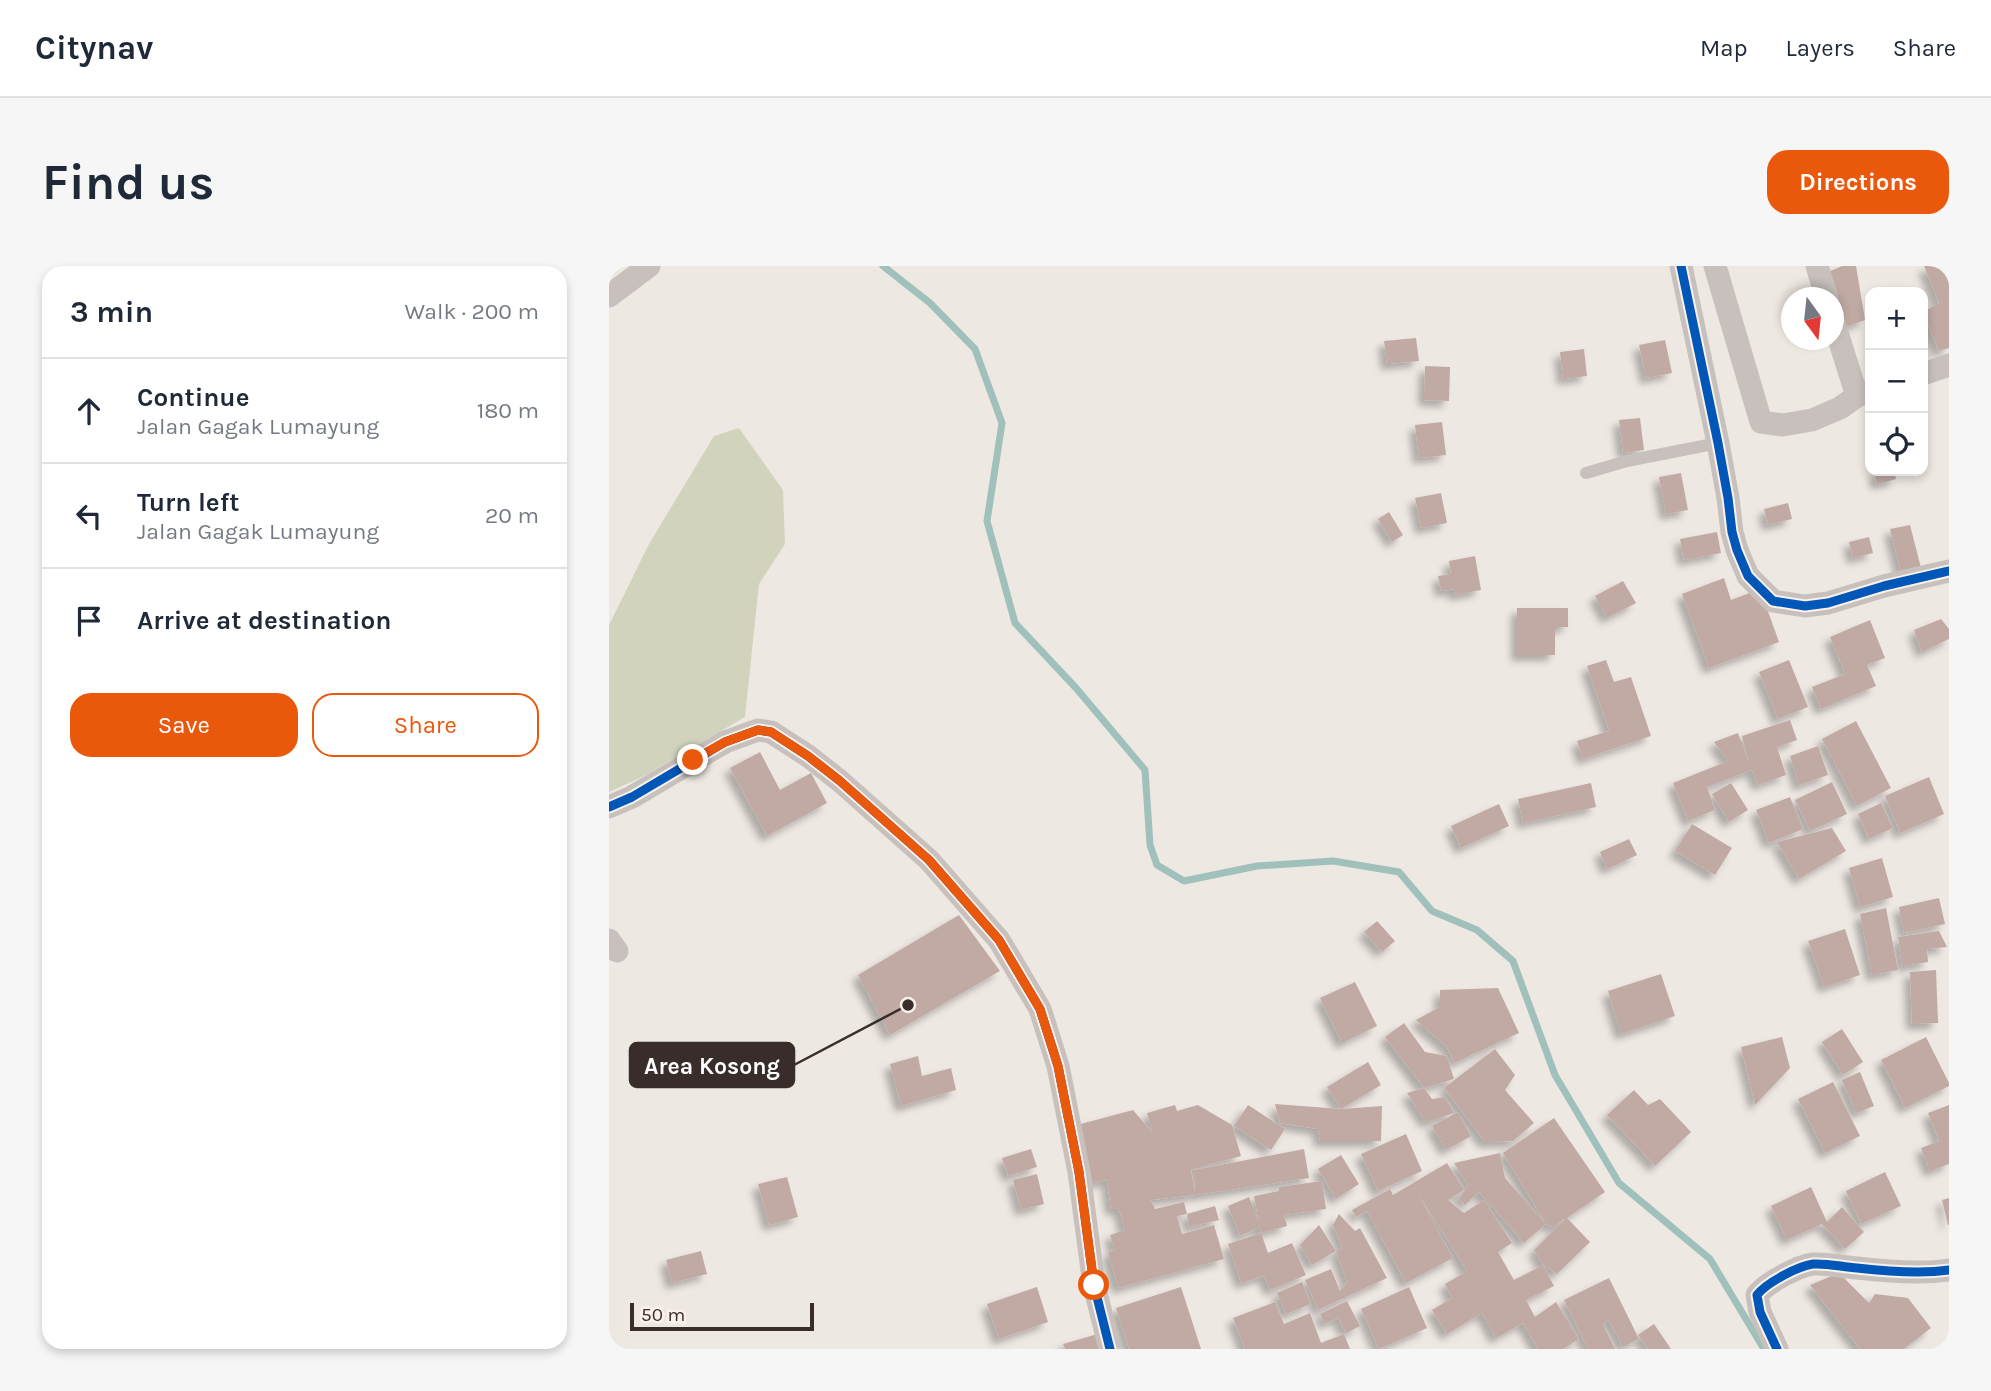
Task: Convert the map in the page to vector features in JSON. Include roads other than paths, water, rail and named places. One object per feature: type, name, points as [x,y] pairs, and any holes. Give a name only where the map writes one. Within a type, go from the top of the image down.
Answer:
[{"type":"street","points":[[609,296],[649,266]]},
{"type":"street","points":[[1681,266],[1718,443],[1732,532],[1748,576],[1773,601],[1805,606],[1828,603],[1884,586],[1949,571]]},
{"type":"street","points":[[1715,266],[1761,422],[1783,425],[1812,420],[1840,408],[1863,393],[1844,347]]},
{"type":"street","points":[[1817,266],[1824,287]]},
{"type":"street","points":[[1928,372],[1949,365]]},
{"type":"street","points":[[609,807],[632,797],[725,742],[758,730],[771,732],[840,781],[929,860],[999,940],[1040,1009],[1058,1066],[1079,1172],[1094,1285],[1110,1349]]},
{"type":"street","points":[[1777,1349],[1760,1312],[1757,1295],[1768,1284],[1810,1265],[1934,1272],[1949,1270]]},
{"type":"lane","points":[[1586,473],[1627,461],[1718,443]]},
{"type":"waterway","points":[[883,266],[930,303],[975,349],[1002,423],[987,521],[1015,623],[1076,688],[1145,770],[1150,845],[1157,865],[1184,881],[1257,866],[1333,861],[1399,872],[1432,911],[1477,930],[1513,961],[1555,1075],[1619,1183],[1710,1259],[1764,1349]]},
{"type":"place","name":"Area Kosong","points":[[908,1005]]}]
